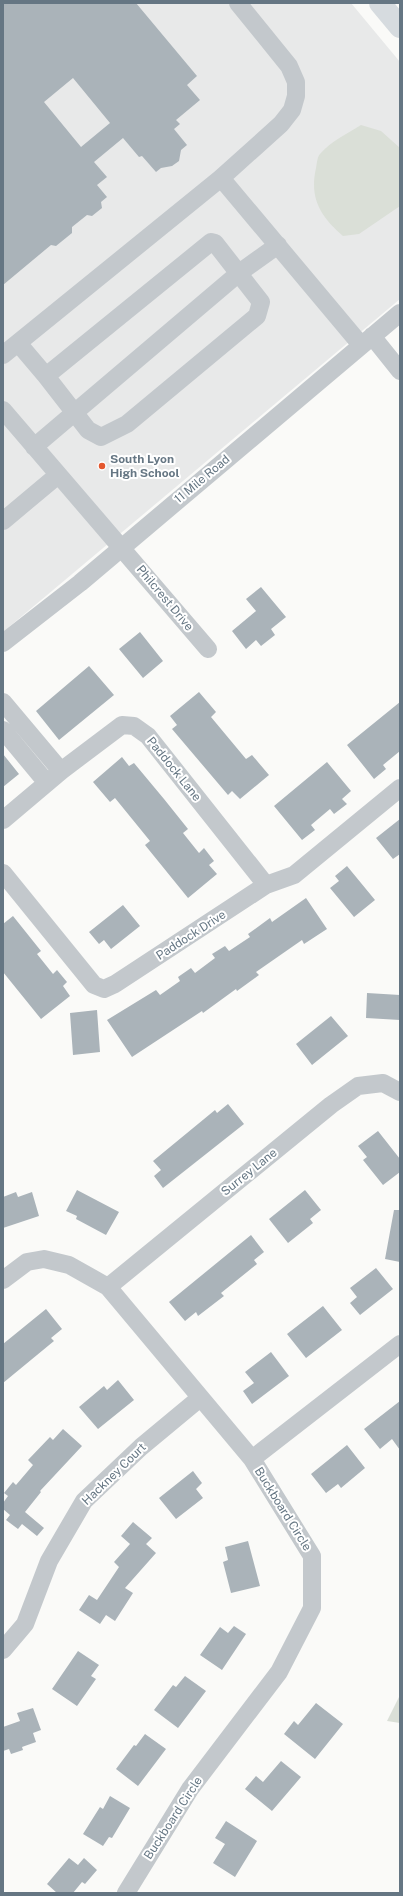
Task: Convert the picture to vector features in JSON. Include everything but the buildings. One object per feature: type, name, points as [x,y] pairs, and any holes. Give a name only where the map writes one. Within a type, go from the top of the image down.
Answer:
[{"type":"main road","points":[[380,3],[400,27]]},
{"type":"street","points":[[3,355],[221,178],[281,124],[292,110],[296,96],[296,82],[289,66],[238,3]]},
{"type":"street","points":[[221,178],[278,245],[367,341],[400,371]]},
{"type":"street","points":[[18,343],[88,430],[100,437],[127,424],[256,316],[261,302],[215,243],[211,242],[46,376]]},
{"type":"street","points":[[34,448],[239,273],[278,245]]},
{"type":"street","name":"11 Mile Road","points":[[3,643],[122,547],[400,312]]},
{"type":"street","name":"Philcrest Drive","points":[[3,410],[93,517],[122,547],[208,649]]},
{"type":"street","points":[[3,521],[58,476]]},
{"type":"street","points":[[3,702],[61,771]]},
{"type":"street","name":"Paddock Lane","points":[[3,820],[61,771],[122,725],[134,726],[148,736],[266,885]]},
{"type":"street","points":[[3,730],[47,783]]},
{"type":"street","name":"Paddock Drive","points":[[3,873],[94,985],[104,989],[115,984],[266,885],[294,875],[400,788]]},
{"type":"street","name":"Surrey Lane","points":[[108,1287],[331,1105],[358,1086],[383,1083],[400,1092]]},
{"type":"street","name":"Buckboard Circle","points":[[3,1280],[27,1262],[44,1259],[69,1265],[108,1287],[252,1459],[312,1556],[312,1608],[279,1672],[190,1789],[126,1893]]},
{"type":"street","points":[[252,1459],[400,1344]]},
{"type":"street","name":"Hackney Court","points":[[3,1650],[25,1624],[49,1561],[84,1501],[141,1447],[200,1398]]},
{"type":"shaded area","name":"South Lyon High School","points":[[3,3],[351,3],[400,62],[400,299],[3,632]]},
{"type":"shaded area","points":[[361,125],[381,131],[400,148],[400,206],[359,234],[343,236],[335,229],[323,214],[316,198],[314,179],[318,157],[324,149],[334,141]]},
{"type":"shaded area","points":[[400,1695],[400,1723],[387,1721]]},
{"type":"place","name":"South Lyon High School","points":[[102,466]]}]
